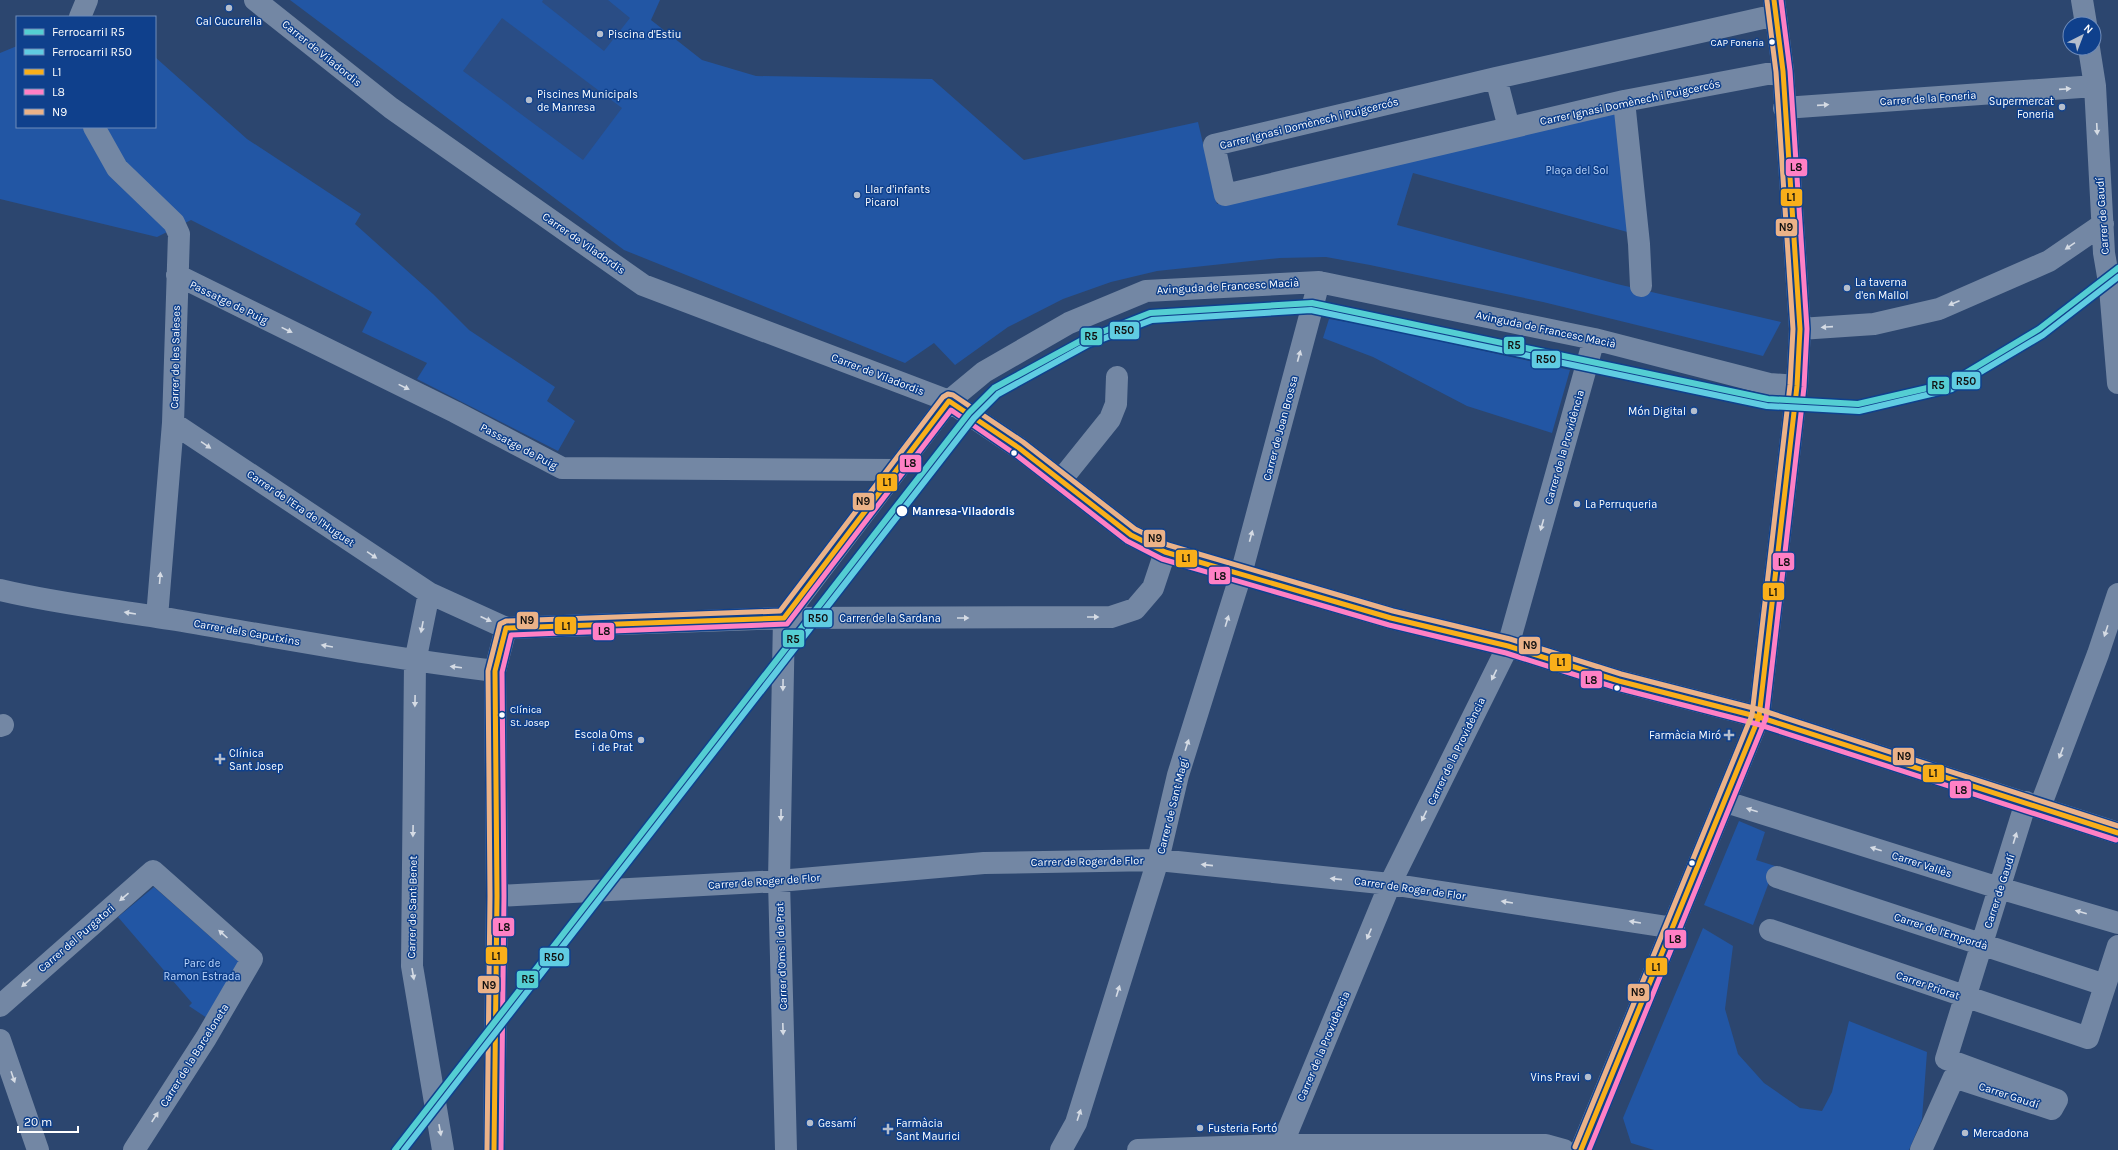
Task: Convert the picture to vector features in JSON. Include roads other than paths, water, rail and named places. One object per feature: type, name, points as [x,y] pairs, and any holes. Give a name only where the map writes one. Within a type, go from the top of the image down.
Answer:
[{"type":"street","points":[[80,16],[87,0]]},
{"type":"street","name":"Carrer de Viladordis","points":[[255,0],[390,108],[643,285],[949,401],[987,426],[1061,480],[1131,535],[1164,552],[1390,618],[1508,646],[1619,681],[1760,717],[2118,832]]},
{"type":"street","points":[[2082,0],[2085,16]]},
{"type":"street","points":[[1581,1150],[1760,717],[1797,386],[1800,329],[1784,108],[1783,71],[1775,8]]},
{"type":"street","name":"Carrer Ignasi Domènech i Puigcercós","points":[[1775,8],[1496,78],[1214,145],[1225,195],[1624,101],[1783,71]]},
{"type":"street","name":"Carrer de Gaudí","points":[[2090,56],[2095,86],[2104,254],[2114,285],[2118,383]]},
{"type":"street","points":[[1496,78],[1509,128]]},
{"type":"street","name":"Carrer de la Foneria","points":[[1784,108],[2095,86]]},
{"type":"street","points":[[1624,101],[1639,244],[1641,286]]},
{"type":"street","name":"Carrer de les Saleses","points":[[95,128],[117,168],[174,223],[178,234],[173,423],[157,617]]},
{"type":"street","points":[[1800,329],[1874,324],[1939,309],[2049,261],[2103,224]]},
{"type":"street","name":"Passatge de Puig","points":[[177,275],[455,412],[562,468],[896,470]]},
{"type":"street","name":"Avinguda de Francesc Macià","points":[[784,618],[949,401],[984,372],[1069,323],[1146,290],[1319,282],[1594,339],[1769,384],[1797,386]]},
{"type":"street","name":"Carrer de Joan Brossa","points":[[1241,574],[1319,282]]},
{"type":"street","name":"Carrer de la Providència","points":[[1282,1147],[1390,884],[1508,646],[1594,339]]},
{"type":"street","points":[[1061,480],[1110,419],[1116,404],[1116,377]]},
{"type":"street","name":"Carrer de l'Era de l'Huguet","points":[[173,423],[429,593],[506,628]]},
{"type":"street","name":"Carrer de la Sardana","points":[[506,628],[784,618],[1111,617],[1135,609],[1153,588],[1164,552]]},
{"type":"street","name":"Carrer de Sant Magí","points":[[1061,1150],[1078,1118],[1158,860],[1178,774],[1241,574]]},
{"type":"street","name":"Carrer dels Caputxins","points":[[0,590],[29,597],[157,617],[415,662],[495,671]]},
{"type":"street","points":[[415,662],[429,593]]},
{"type":"street","name":"Carrer de Gaudí","points":[[1949,1047],[1999,888],[2098,654],[2118,594]]},
{"type":"street","name":"Carrer d'Oms i de Prat","points":[[784,618],[779,881],[786,1150]]},
{"type":"street","points":[[494,1150],[497,896],[495,671],[506,628]]},
{"type":"street","name":"Carrer de Sant Benet","points":[[415,662],[412,966],[443,1150]]},
{"type":"street","name":"Carrer Vallès","points":[[1726,802],[1999,888],[2118,923]]},
{"type":"street","name":"Carrer de Roger de Flor","points":[[497,896],[779,881],[984,863],[1158,860],[1390,884],[1674,928]]},
{"type":"street","name":"Carrer de la Barceloneta","points":[[134,1150],[206,1038],[252,960],[153,871]]},
{"type":"street","name":"Carrer del Purgatori","points":[[0,1006],[153,871]]},
{"type":"street","name":"Carrer de l'Empordà","points":[[1777,876],[2105,985]]},
{"type":"street","name":"Carrer Priorat","points":[[1770,930],[1965,998],[2088,1038],[2105,985]]},
{"type":"street","points":[[2105,985],[2118,946]]},
{"type":"street","points":[[0,1040],[38,1150]]},
{"type":"street","name":"Carrer Gaudí","points":[[1921,1150],[1954,1077],[2052,1109],[2057,1100],[1946,1059],[1949,1047]]},
{"type":"street","points":[[1138,1150],[1282,1147],[1546,1145],[1564,1150]]},
{"type":"rail line","name":"R5","points":[[395,1150],[969,413],[994,388],[1084,339],[1150,313],[1312,303],[1768,399],[1858,404],[1949,383],[2039,329],[2118,268]]},
{"type":"rail line","name":"R50","points":[[404,1150],[974,418],[998,394],[1087,345],[1152,320],[1311,310],[1767,406],[1859,411],[1952,389],[2043,335],[2118,277]]},
{"type":"place","name":"Cal Cucurella","points":[[229,8]]},
{"type":"place","name":"Piscina d'Estiu","points":[[600,34]]},
{"type":"place","name":"CAP Foneria","points":[[1772,42]]},
{"type":"place","name":"Piscines Municipals de Manresa","points":[[529,100]]},
{"type":"place","name":"Supermercat Foneria","points":[[2062,107]]},
{"type":"place","name":"Llar d'infants Picarol","points":[[857,195]]},
{"type":"place","name":"La taverna d'en Mallol","points":[[1847,288]]},
{"type":"place","name":"Món Digital","points":[[1694,411]]},
{"type":"place","name":"La Perruqueria","points":[[1577,504]]},
{"type":"place","name":"Manresa-Viladordis","points":[[902,511]]},
{"type":"place","name":"Clínica St. Josep","points":[[502,715]]},
{"type":"place","name":"Farmàcia Miró","points":[[1729,735]]},
{"type":"place","name":"Escola Oms i de Prat","points":[[641,740]]},
{"type":"place","name":"Clínica Sant Josep","points":[[220,759]]},
{"type":"place","name":"Vins Pravi","points":[[1588,1077]]},
{"type":"place","name":"Gesamí","points":[[810,1123]]},
{"type":"place","name":"Fusteria Fortó","points":[[1200,1128]]},
{"type":"place","name":"Farmàcia Sant Maurici","points":[[888,1129]]},
{"type":"place","name":"Mercadona","points":[[1965,1133]]},
{"type":"park label","name":"Plaça del Sol","points":[[1577,170]]},
{"type":"park label","name":"Parc de Ramon Estrada","points":[[202,969]]}]
